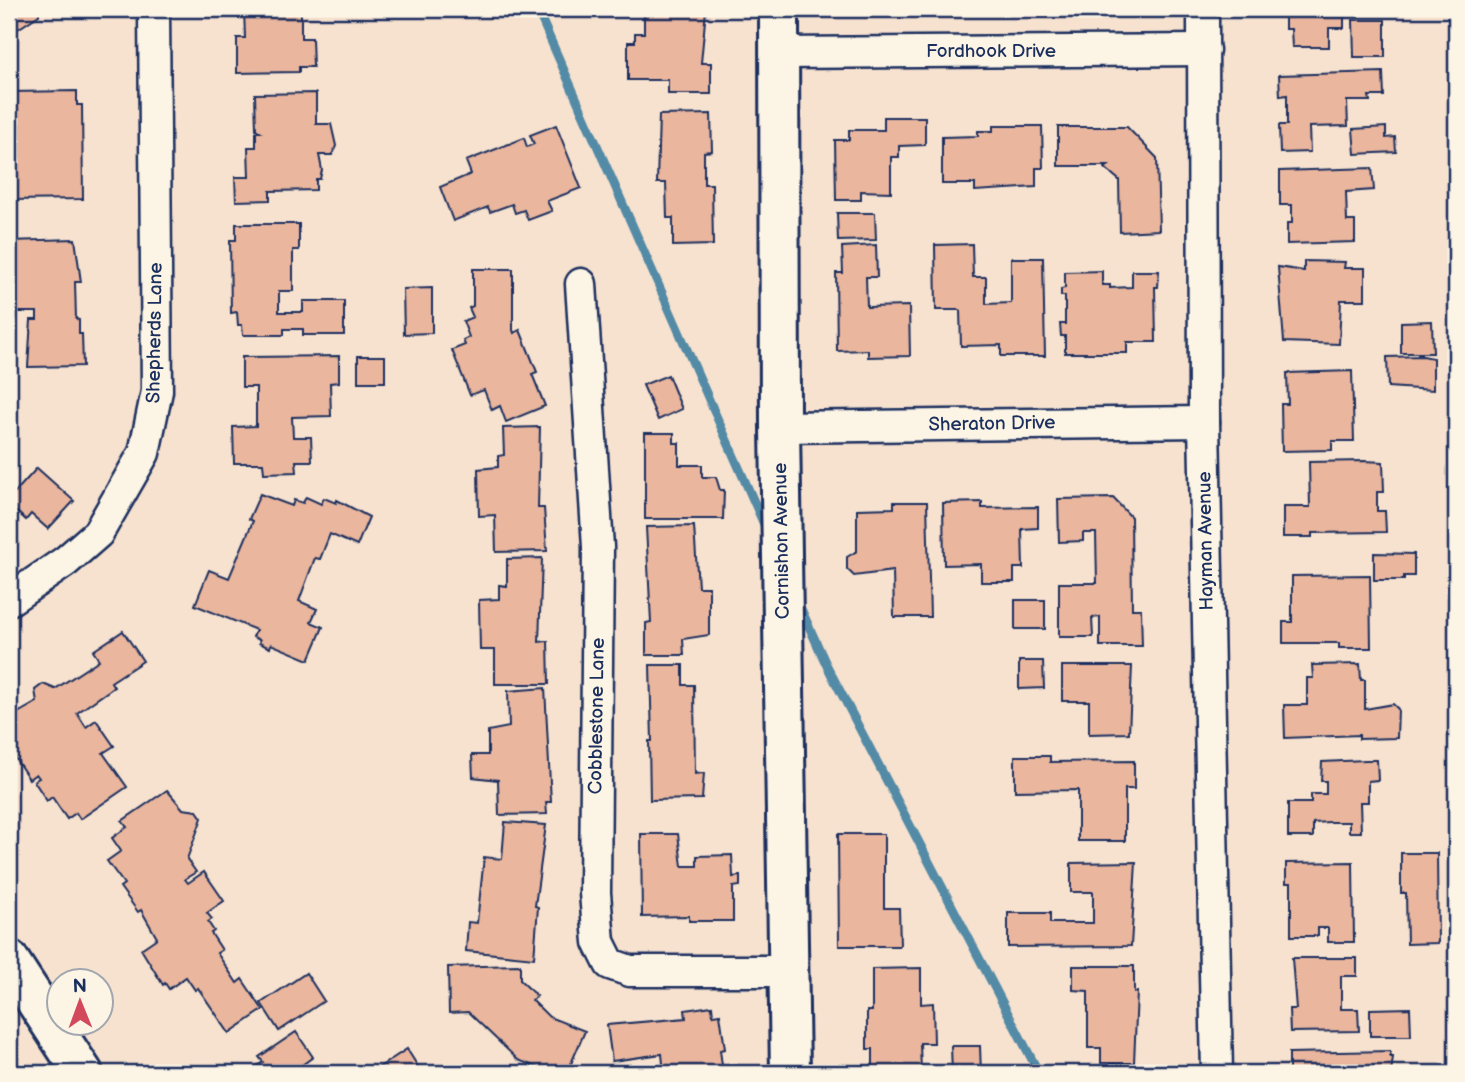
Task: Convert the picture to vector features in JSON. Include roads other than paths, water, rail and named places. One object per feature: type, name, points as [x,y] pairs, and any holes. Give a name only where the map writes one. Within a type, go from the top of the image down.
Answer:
[{"type":"street","name":"Shepherds Lane","points":[[9,600],[66,561],[98,533],[144,453],[158,391],[154,9]]},
{"type":"street","name":"Cornishon Avenue","points":[[779,9],[780,427],[790,1073]]},
{"type":"street","name":"Hayman Avenue","points":[[1203,9],[1204,422],[1217,1073]]},
{"type":"street","name":"Fordhook Drive","points":[[779,53],[1203,50]]},
{"type":"street","name":"Cobblestone Lane","points":[[581,284],[598,547],[595,893],[599,942],[610,964],[629,971],[789,971]]},
{"type":"street","name":"Sheraton Drive","points":[[780,427],[1204,422]]},
{"type":"street","points":[[9,960],[83,1073]]},
{"type":"waterway","points":[[537,9],[766,529]]},
{"type":"waterway","points":[[797,600],[826,664],[1039,1073]]}]
